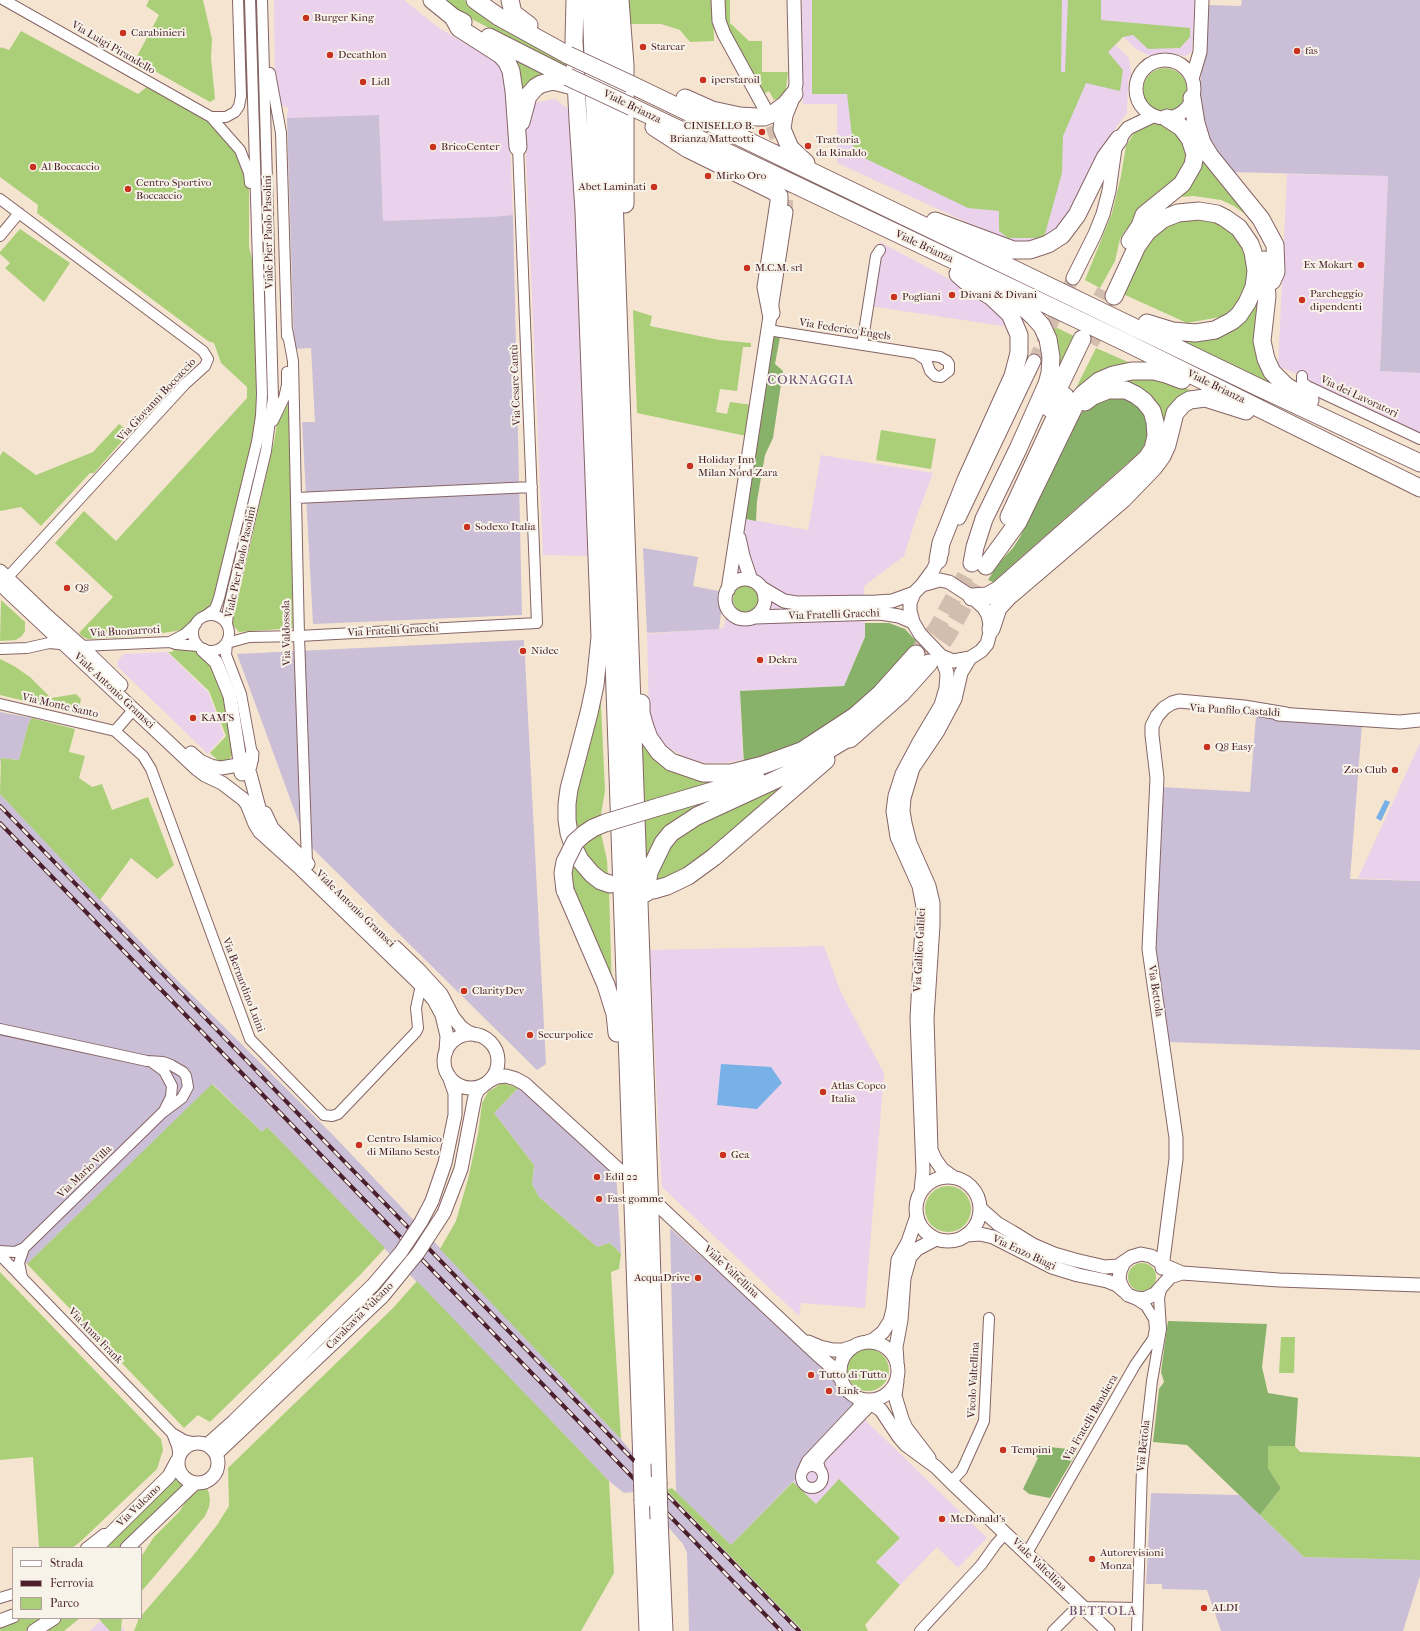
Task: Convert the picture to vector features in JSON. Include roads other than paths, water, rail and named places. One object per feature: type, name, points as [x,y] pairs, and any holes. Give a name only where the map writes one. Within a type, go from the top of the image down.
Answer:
[{"type":"highway","name":"Viale Brianza","points":[[432,0],[453,17],[569,81],[608,96],[632,110],[1125,342],[1420,488]]},
{"type":"highway","name":"Viale Brianza","points":[[475,0],[499,17],[568,55],[1085,302],[1258,387],[1420,463]]},
{"type":"highway","points":[[510,0],[514,15],[541,33],[568,55]]},
{"type":"highway","points":[[574,0],[574,42],[584,211],[600,637],[595,685],[569,789],[567,820],[569,833],[580,860],[600,881],[610,884]]},
{"type":"highway","points":[[591,0],[648,1631]]},
{"type":"highway","points":[[607,0],[664,1631]]},
{"type":"highway","points":[[620,0],[625,65],[625,246],[640,620],[641,713],[649,738],[659,752],[671,762],[703,773],[731,773],[763,765],[804,750]]},
{"type":"highway","points":[[453,17],[459,28],[501,55],[507,62],[511,71],[513,85],[518,146]]},
{"type":"highway","points":[[518,146],[522,115],[528,96],[532,91],[546,82],[569,81]]},
{"type":"highway","points":[[630,84],[668,91],[712,110],[751,117],[764,117],[774,112],[786,104],[794,94]]},
{"type":"highway","points":[[794,94],[784,115],[782,130],[790,148],[816,173]]},
{"type":"highway","points":[[1192,98],[1196,123],[1202,142],[1210,156],[1261,219],[1275,245],[1276,272],[1267,296]]},
{"type":"highway","points":[[632,110],[688,149],[777,194],[779,202],[766,287],[771,313]]},
{"type":"highway","points":[[1085,302],[1097,300],[1124,314],[1161,328],[1173,331],[1195,333],[1215,330],[1232,321],[1239,315],[1247,303],[1254,288],[1256,271],[1253,252],[1250,244],[1239,228],[1217,214],[1199,211],[1178,213],[1163,219],[1148,232],[1109,294],[1130,241],[1140,226],[1144,215],[1182,184],[1191,171],[1195,160],[1193,146],[1186,133],[1181,127],[1160,117]]},
{"type":"highway","points":[[900,214],[927,218],[955,227],[1013,250],[1030,250],[1048,244],[1062,236],[1077,215],[1105,158],[1123,134]]},
{"type":"highway","points":[[1140,226],[1163,208],[1186,201],[1196,200],[1217,203],[1231,210],[1247,223],[1260,242],[1264,252],[1267,296],[1262,341],[1266,359],[1272,372],[1286,386],[1322,405],[1330,420]]},
{"type":"highway","points":[[893,232],[938,263],[1023,307],[1042,326],[1048,339],[1051,357],[1050,373],[1047,384],[984,519],[975,547],[976,570]]},
{"type":"highway","points":[[941,554],[944,536],[966,480],[1013,376],[1019,353],[1019,335],[1010,314],[992,297],[966,281],[958,274]]},
{"type":"highway","points":[[976,570],[990,529],[1086,341]]},
{"type":"highway","points":[[976,570],[1018,522],[1076,403],[1092,386],[1099,381],[1113,375],[1132,371],[1154,371],[1177,377],[1261,418],[1291,425]]},
{"type":"highway","points":[[972,597],[987,596],[998,590],[1147,458],[1153,449],[1156,436],[1155,422],[1152,412],[1144,401],[1136,394],[1126,390],[1108,390],[1093,396],[1080,408],[1066,425]]},
{"type":"highway","points":[[991,629],[998,608],[1008,597],[1123,499],[1154,467],[1162,456],[1167,445],[1175,413],[1183,404],[1190,400],[1205,398],[1246,411]]},
{"type":"highway","points":[[1404,480],[1420,492]]},
{"type":"highway","points":[[629,1105],[621,1083],[615,1014],[606,985],[565,890],[563,873],[565,862],[575,842],[592,828],[605,823],[754,778],[778,768],[855,716],[881,693],[929,658]]},
{"type":"highway","points":[[653,890],[667,886],[688,876],[714,857],[901,694],[929,658]]},
{"type":"highway","points":[[647,1123],[654,1086],[646,898],[649,872],[663,843],[671,832],[697,816],[788,774],[858,732]]},
{"type":"main road","points":[[718,0],[719,20],[724,34],[764,107]]},
{"type":"main road","points":[[794,0],[796,84],[794,94]]},
{"type":"main road","points":[[1192,79],[1200,52],[1202,0]]},
{"type":"main road","points":[[1180,64],[1188,62],[1200,52]]},
{"type":"main road","points":[[1073,278],[1095,234],[1103,214],[1109,191],[1115,148],[1136,106],[1137,79],[1146,67],[1161,60],[1180,64],[1192,79],[1193,85],[1192,98],[1183,112],[1160,117],[1123,134]]},
{"type":"main road","points":[[1137,99],[1144,109],[1160,117]]},
{"type":"main road","points":[[728,590],[786,212]]},
{"type":"main road","points":[[918,589],[940,580],[949,582],[972,597],[984,608],[988,616],[991,629],[987,644],[981,651],[970,658],[953,661],[929,658],[920,634],[912,622],[910,603],[918,589],[941,554],[1034,361]]},
{"type":"main road","points":[[737,530],[743,556],[752,580],[762,588],[766,596],[765,606],[761,613],[755,618],[744,620],[732,615],[725,603],[725,596],[731,585],[738,580],[752,580]]},
{"type":"main road","points":[[941,554],[944,573],[949,582]]},
{"type":"main road","name":"Viale Antonio Gramsci","points":[[2,578],[65,645],[197,769],[230,788],[243,799],[260,832],[306,874],[421,985],[434,1000],[442,1015],[447,1036],[446,1052]]},
{"type":"main road","name":"Viale Antonio Gramsci","points":[[2,578],[81,646],[200,761],[214,767],[243,769],[250,774],[263,821],[268,827],[419,970],[441,994],[453,1017],[461,1027],[468,1032],[476,1034]]},
{"type":"main road","name":"Via Fratelli Gracchi","points":[[762,588],[784,601],[797,603],[876,602],[892,600],[918,589]]},
{"type":"main road","name":"Via Fratelli Gracchi","points":[[755,618],[880,613],[899,616],[912,622]]},
{"type":"main road","points":[[201,648],[216,662],[230,696],[243,769]]},
{"type":"main road","name":"Via Galileo Galilei","points":[[921,1191],[923,1171],[917,1018],[923,907],[919,886],[897,837],[893,810],[894,796],[902,774],[941,705],[946,688],[947,673],[929,658]]},
{"type":"main road","name":"Via Galileo Galilei","points":[[953,1177],[942,1170],[931,1150],[927,1018],[933,903],[929,886],[910,843],[903,811],[904,798],[913,768],[938,731],[955,699],[961,673],[970,658]]},
{"type":"main road","name":"Via Panfilo Castaldi","points":[[1154,744],[1158,727],[1163,719],[1179,709],[1191,708],[1244,713],[1286,714],[1400,722],[1420,720]]},
{"type":"main road","name":"Via Bettola","points":[[1154,744],[1157,778],[1149,949],[1176,1138],[1176,1159],[1167,1237],[1157,1252],[1157,1262]]},
{"type":"main road","points":[[197,769],[215,775],[229,775],[243,769],[251,763],[252,754]]},
{"type":"main road","name":"Viale Antonio Gramsci","points":[[243,769],[249,809]]},
{"type":"main road","points":[[467,1034],[476,1034],[489,1041],[500,1061],[505,1066],[529,1079],[548,1094],[619,1167],[525,1084],[516,1079],[506,1076],[497,1077],[475,1087],[464,1087],[449,1076],[445,1064],[446,1052],[450,1044],[457,1038],[467,1034]]},
{"type":"main road","points":[[487,1082],[496,1070],[497,1054]]},
{"type":"main road","name":"Cavalcavia Vulcano","points":[[207,1447],[373,1285],[408,1242],[432,1201],[446,1163],[454,1115],[455,1093],[449,1076]]},
{"type":"main road","name":"Cavalcavia Vulcano","points":[[207,1447],[383,1296],[418,1253],[444,1213],[463,1159],[474,1100],[478,1090],[487,1082]]},
{"type":"main road","points":[[943,1177],[953,1177],[962,1179],[969,1184],[975,1191],[981,1209],[979,1219],[974,1228],[957,1240],[946,1241],[936,1239],[924,1230],[917,1216],[916,1205],[921,1191],[934,1180],[943,1177]]},
{"type":"main road","name":"Viale Valtellina","points":[[660,1206],[835,1370],[841,1379]]},
{"type":"main road","name":"Via Enzo Biagi","points":[[981,1209],[998,1224],[1033,1245],[1054,1254],[1105,1267],[1118,1266],[1125,1261]]},
{"type":"main road","points":[[917,1216],[908,1242],[898,1260],[893,1312],[890,1321],[883,1332],[872,1340],[852,1347],[842,1360],[840,1368],[841,1379],[848,1391],[870,1401],[889,1393],[894,1387],[898,1379],[896,1347],[901,1320],[904,1278],[910,1257],[917,1249],[936,1239]]},
{"type":"main road","name":"Via Enzo Biagi","points":[[966,1235],[980,1234],[992,1237],[1052,1267],[1078,1275],[1107,1281],[1117,1285],[1130,1295]]},
{"type":"main road","points":[[1182,1273],[1170,1277],[1156,1294],[1150,1298],[1141,1299],[1130,1295],[1121,1285],[1119,1276],[1125,1261],[1134,1256],[1157,1262],[1182,1273],[1279,1280],[1419,1286]]},
{"type":"main road","points":[[1157,1262],[1164,1277],[1162,1286]]},
{"type":"main road","name":"Viale Valtellina","points":[[802,1339],[815,1346],[830,1350],[843,1350],[852,1347]]},
{"type":"main road","points":[[867,1342],[876,1342],[887,1347],[894,1355],[898,1363]]},
{"type":"main road","name":"Viale Valtellina","points":[[898,1379],[895,1396],[902,1419],[906,1428],[936,1467]]},
{"type":"main road","name":"Viale Valtellina","points":[[870,1401],[886,1416],[902,1440],[936,1467],[1108,1631]]},
{"type":"main road","points":[[188,1445],[207,1447],[218,1465],[214,1475],[206,1481],[195,1483],[188,1481],[182,1476],[178,1469],[178,1459],[184,1448],[188,1445]]},
{"type":"main road","name":"Via Vulcano","points":[[97,1547],[169,1476],[178,1459]]},
{"type":"main road","name":"Via Vulcano","points":[[128,1547],[195,1483]]},
{"type":"main road","points":[[0,1621],[12,1616]]},
{"type":"main road","points":[[34,1631],[52,1619]]},
{"type":"street","name":"Via Luigi Pirandello","points":[[4,0],[211,117]]},
{"type":"street","points":[[211,117],[226,117],[235,112],[240,106],[238,0]]},
{"type":"street","name":"Viale Pier Paolo Pasolini","points":[[205,616],[215,609],[219,598],[258,442],[262,394],[250,0]]},
{"type":"street","name":"Viale Pier Paolo Pasolini","points":[[228,627],[228,611],[266,451],[273,398],[262,0]]},
{"type":"street","name":"Viale Pier Paolo Pasolini","points":[[263,36],[281,133],[287,329],[287,385],[284,398],[270,428]]},
{"type":"street","name":"Viale Pier Paolo Pasolini","points":[[211,117],[240,150],[249,172],[252,202],[252,238],[258,245]]},
{"type":"street","name":"Via Cesare Cantù","points":[[518,146],[537,623]]},
{"type":"street","name":"Via Giovanni Boccaccio","points":[[0,199],[206,355],[208,359],[205,366],[185,384],[126,450],[2,578]]},
{"type":"street","points":[[0,236],[20,213]]},
{"type":"street","points":[[862,345],[876,256],[880,250]]},
{"type":"street","name":"Viale Pier Paolo Pasolini","points":[[287,329],[293,361],[294,402]]},
{"type":"street","name":"Via Federico Engels","points":[[768,330],[918,354]]},
{"type":"street","name":"Via dei Lavoratori","points":[[1302,376],[1302,382],[1307,386],[1374,418],[1417,436]]},
{"type":"street","name":"Via Valdossola","points":[[294,402],[299,636],[307,863]]},
{"type":"street","points":[[296,498],[532,487]]},
{"type":"street","points":[[227,643],[218,650],[211,652],[201,648],[193,635],[196,624],[205,616],[213,615],[218,617],[228,627],[229,636],[226,655],[241,694],[252,754]]},
{"type":"street","name":"Via Fratelli Gracchi","points":[[228,627],[238,635],[249,637],[299,636],[537,623]]},
{"type":"street","name":"Via Buonarroti","points":[[170,642],[185,634],[196,624]]},
{"type":"street","name":"Via Fratelli Gracchi","points":[[227,643],[249,637]]},
{"type":"street","name":"Via Buonarroti","points":[[0,649],[27,648],[46,643],[81,646],[170,642],[201,648]]},
{"type":"street","name":"Via Monte Santo","points":[[0,704],[115,731]]},
{"type":"street","points":[[115,731],[134,709]]},
{"type":"street","name":"Via Bernardino Luini","points":[[115,731],[143,756],[149,765],[250,1039],[324,1115],[332,1116],[338,1114],[417,1030],[416,1008],[421,985]]},
{"type":"street","name":"Via Mario Villa","points":[[0,1029],[147,1061],[171,1064],[183,1072],[186,1076],[188,1087],[182,1098],[162,1113],[24,1248]]},
{"type":"street","name":"Via Mario Villa","points":[[147,1061],[160,1067],[170,1080],[172,1086],[171,1097],[162,1113]]},
{"type":"street","points":[[0,1251],[15,1252],[24,1248]]},
{"type":"street","points":[[23,1278],[19,1263],[24,1248]]},
{"type":"street","name":"Via Anna Frank","points":[[0,1254],[172,1433],[184,1440],[207,1447]]},
{"type":"street","name":"Via Bettola","points":[[1136,1628],[1138,1608],[1141,1476],[1161,1329],[1159,1298],[1162,1286]]},
{"type":"street","name":"Via Fratelli Bandiera","points":[[1027,1553],[1135,1365],[1153,1338],[1155,1326],[1152,1316],[1143,1304],[1130,1295]]},
{"type":"street","name":"Vicolo Valtellina","points":[[951,1482],[962,1470],[984,1421],[989,1318]]},
{"type":"street","points":[[870,1401],[822,1456],[818,1462],[823,1475],[822,1482],[820,1485],[809,1488],[801,1480],[802,1472],[807,1461],[857,1408],[870,1401]]},
{"type":"street","name":"Via Anna Frank","points":[[172,1433],[177,1446],[178,1459]]},
{"type":"street","points":[[802,1472],[810,1465],[820,1469]]},
{"type":"street","points":[[87,1547],[100,1537],[116,1528]]},
{"type":"street","points":[[920,1631],[981,1565],[1006,1533]]},
{"type":"street","points":[[981,1551],[983,1559],[981,1565]]},
{"type":"street","points":[[0,1598],[12,1594]]},
{"type":"street","points":[[1054,1631],[1078,1602],[1138,1608]]},
{"type":"water","points":[[1385,800],[1390,802],[1381,821],[1376,818]]},
{"type":"water","points":[[721,1064],[771,1067],[782,1083],[757,1109],[717,1105]]},
{"type":"tunnel","points":[[765,108],[778,143],[784,168],[787,194],[786,212]]},
{"type":"tunnel","points":[[1034,361],[1073,278]]},
{"type":"tunnel","points":[[1090,321],[1105,291]]},
{"type":"tunnel","points":[[1090,343],[1104,317]]},
{"type":"tunnel","points":[[917,654],[937,628],[967,573]]},
{"type":"tunnel","points":[[929,663],[948,635],[980,577]]},
{"type":"railway","points":[[0,806],[799,1631]]},
{"type":"railway","points":[[0,823],[781,1631]]},
{"type":"place","name":"Burger King","points":[[306,18]]},
{"type":"place","name":"Carabinieri","points":[[123,33]]},
{"type":"place","name":"Starcar","points":[[643,47]]},
{"type":"place","name":"fas","points":[[1297,51]]},
{"type":"place","name":"Decathlon","points":[[330,55]]},
{"type":"place","name":"iperstaroil","points":[[703,80]]},
{"type":"place","name":"Lidl","points":[[363,82]]},
{"type":"place","name":"CINISELLO B. Brianza/Matteotti","points":[[762,132]]},
{"type":"place","name":"Trattoria da Rinaldo","points":[[808,146]]},
{"type":"place","name":"BricoCenter","points":[[433,147]]},
{"type":"place","name":"Al Boccaccio","points":[[33,167]]},
{"type":"place","name":"Mirko Oro","points":[[708,176]]},
{"type":"place","name":"Abet Laminati","points":[[654,187]]},
{"type":"place","name":"Centro Sportivo Boccaccio","points":[[128,189]]},
{"type":"place","name":"Ex Mokart","points":[[1361,265]]},
{"type":"place","name":"M.C.M. srl","points":[[747,268]]},
{"type":"place","name":"Divani & Divani","points":[[952,295]]},
{"type":"place","name":"Pogliani","points":[[894,297]]},
{"type":"place","name":"Parcheggio dipendenti","points":[[1302,300]]},
{"type":"place","name":"Holiday Inn Milan Nord-Zara","points":[[690,466]]},
{"type":"place","name":"Sodexo Italia","points":[[467,527]]},
{"type":"place","name":"Q8","points":[[67,588]]},
{"type":"place","name":"Nidec","points":[[523,651]]},
{"type":"place","name":"Dekra","points":[[760,660]]},
{"type":"place","name":"KAM'S","points":[[193,718]]},
{"type":"place","name":"Q8 Easy","points":[[1207,747]]},
{"type":"place","name":"Zoo Club","points":[[1395,770]]},
{"type":"place","name":"ClarityDev","points":[[464,991]]},
{"type":"place","name":"Securpolice","points":[[530,1035]]},
{"type":"place","name":"Atlas Copco Italia","points":[[823,1092]]},
{"type":"place","name":"Centro Islamico di Milano Sesto","points":[[359,1145]]},
{"type":"place","name":"Gea","points":[[723,1155]]},
{"type":"place","name":"Edil 22","points":[[597,1177]]},
{"type":"place","name":"Fast gomme","points":[[599,1199]]},
{"type":"place","name":"AcquaDrive","points":[[698,1278]]},
{"type":"place","name":"Tutto di Tutto","points":[[811,1375]]},
{"type":"place","name":"Link","points":[[829,1391]]},
{"type":"place","name":"Tempini","points":[[1003,1450]]},
{"type":"place","name":"McDonald's","points":[[942,1519]]},
{"type":"place","name":"Autorevisioni Monza","points":[[1092,1559]]},
{"type":"place","name":"ALDI","points":[[1204,1608]]},
{"type":"district","name":"CORNAGGIA","points":[[811,381]]},
{"type":"district","name":"BETTOLA","points":[[1103,1612]]}]
